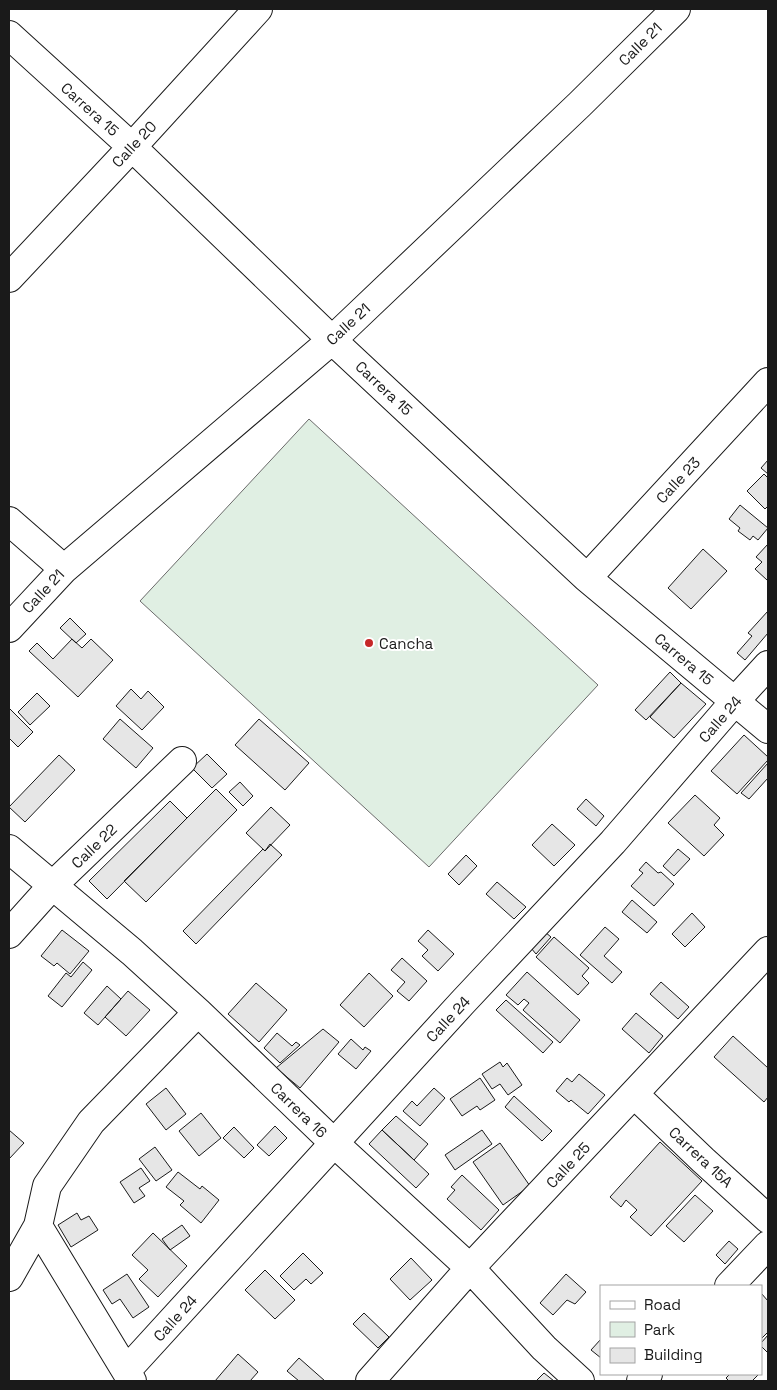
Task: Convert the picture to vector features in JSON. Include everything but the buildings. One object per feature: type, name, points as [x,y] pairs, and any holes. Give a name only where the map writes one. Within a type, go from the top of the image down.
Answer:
[{"type":"street","name":"Calle 20","points":[[9,278],[258,9]]},
{"type":"street","name":"Calle 21","points":[[9,628],[64,569],[332,340],[580,104],[676,9]]},
{"type":"street","name":"Carrera 15","points":[[9,35],[132,147],[332,340],[587,578],[768,729]]},
{"type":"street","name":"Calle 23","points":[[587,578],[768,382]]},
{"type":"street","points":[[9,521],[64,569]]},
{"type":"street","name":"Calle 24","points":[[129,1376],[334,1143],[613,842],[768,665]]},
{"type":"street","name":"Calle 22","points":[[9,934],[52,886],[182,761]]},
{"type":"street","name":"Carrera 16","points":[[9,849],[132,952],[198,1012],[334,1143],[470,1268],[544,1348],[580,1381]]},
{"type":"street","name":"Calle 25","points":[[370,1381],[470,1268],[768,951]]},
{"type":"street","points":[[9,1277],[38,1226],[47,1186],[91,1122],[198,1012]]},
{"type":"street","name":"Carrera 15A","points":[[634,1094],[703,1160],[768,1218]]},
{"type":"street","points":[[38,1226],[129,1376]]},
{"type":"street","points":[[730,1285],[768,1244]]},
{"type":"green space","name":"Cancha","points":[[309,419],[598,685],[429,867],[140,601]]},
{"type":"place","name":"Cancha","points":[[369,643]]}]
